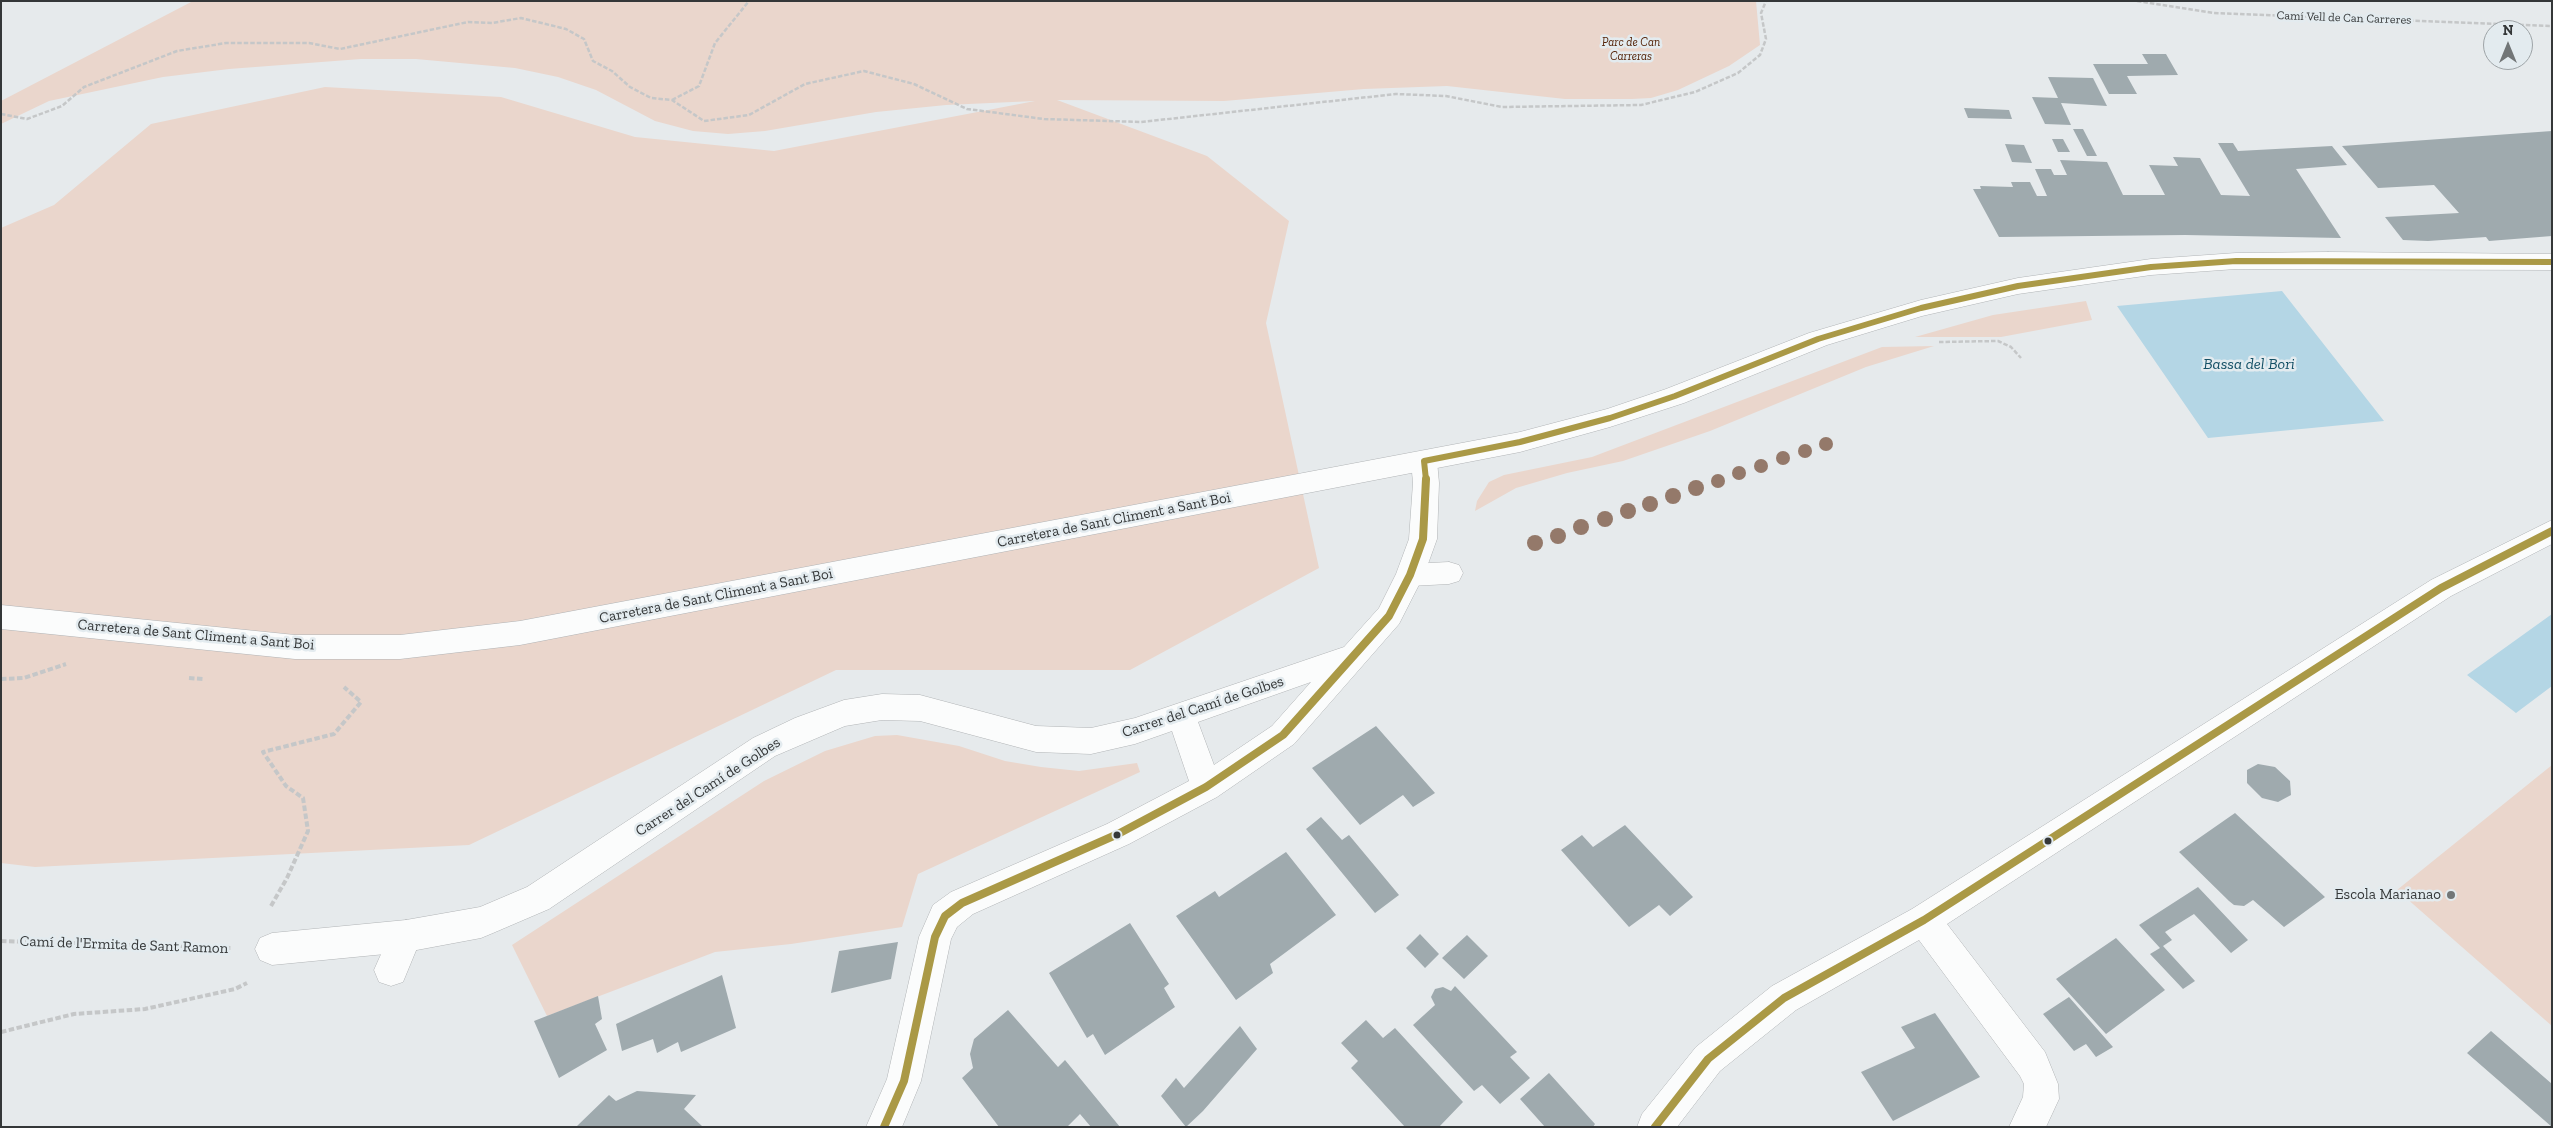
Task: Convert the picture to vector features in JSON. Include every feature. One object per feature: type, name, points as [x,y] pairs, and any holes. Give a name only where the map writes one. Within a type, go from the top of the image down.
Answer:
[{"type":"street","name":"Carretera de Sant Climent a Sant Boi","points":[[1,617],[295,647],[400,647],[520,633],[1424,462],[1520,442],[1610,418],[1675,396],[1818,339],[1921,308],[2018,286],[2151,267],[2236,261],[2552,262]]},
{"type":"street","name":"Carrer del Camí de Golbes","points":[[884,1127],[904,1080],[935,937],[945,916],[962,903],[1118,834],[1206,787],[1283,734],[1389,616],[1410,574],[1423,539],[1426,483],[1424,462]]},
{"type":"street","points":[[1655,1127],[1708,1059],[1784,998],[1924,920],[2441,588],[2552,532]]},
{"type":"street","points":[[1410,574],[1449,573]]},
{"type":"street","name":"Carrer del Camí de Golbes","points":[[278,949],[406,936],[481,922],[538,898],[764,747],[806,727],[844,713],[882,707],[920,708],[1036,739],[1091,741],[1135,731],[1355,655]]},
{"type":"street","points":[[1181,715],[1206,787]]},
{"type":"street","points":[[1924,920],[2033,1064],[2041,1084],[2041,1099],[2026,1127]]},
{"type":"street","points":[[391,970],[406,936]]},
{"type":"path","points":[[672,100],[698,86],[715,43],[749,1]]},
{"type":"path","points":[[1,114],[27,119],[62,106],[84,87],[178,51],[226,43],[309,43],[340,49],[468,22],[492,23],[521,18],[566,29],[584,39],[593,61],[612,71],[630,87],[651,98],[672,100],[704,121],[750,115],[806,84],[864,72],[914,84],[967,109],[1044,119],[1141,122],[1396,94],[1446,96],[1502,107],[1641,105],[1695,92],[1738,73],[1760,55],[1766,39],[1761,13],[1766,1]]},
{"type":"path","name":"Camí Vell de Can Carreres","points":[[2137,1],[2214,13],[2552,26]]},
{"type":"path","points":[[1933,342],[1998,341],[2011,347],[2021,358]]},
{"type":"path","points":[[269,909],[287,878],[308,831],[303,798],[286,786],[263,752],[334,734],[361,702],[337,681]]},
{"type":"path","name":"Camí de l'Ermita de Sant Ramon","points":[[1,941],[238,948]]},
{"type":"path","points":[[1,1032],[74,1014],[145,1008],[235,989],[260,974],[278,949]]},
{"type":"green space","name":"Parc de Can Carreras","points":[[193,1],[1756,1],[1760,45],[1729,66],[1678,90],[1651,98],[1565,99],[1447,86],[1364,89],[1224,101],[1057,100],[1207,156],[1289,221],[1266,323],[1319,568],[1130,670],[836,670],[469,845],[35,867],[1,863],[1,228],[54,205],[151,124],[325,87],[501,97],[635,137],[774,151],[1035,101],[946,105],[876,112],[765,131],[728,134],[693,131],[655,121],[596,90],[558,77],[515,68],[416,59],[361,59],[229,69],[163,77],[49,101],[1,124],[1,101]]},
{"type":"green space","points":[[2086,301],[2092,320],[2001,337],[1915,337],[1993,315]]},
{"type":"green space","points":[[1934,346],[1866,367],[1710,431],[1623,461],[1567,473],[1516,488],[1475,511],[1477,501],[1489,482],[1504,475],[1592,457],[1882,347]]},
{"type":"green space","points":[[897,735],[959,746],[1005,761],[1041,767],[1079,771],[1137,763],[1140,772],[918,874],[902,927],[791,944],[715,952],[547,1016],[512,945],[764,781],[825,751],[875,736]]},
{"type":"green space","points":[[2552,765],[2552,1026],[2397,890]]},
{"type":"water","name":"Bassa del Bori","points":[[2282,291],[2384,421],[2208,438],[2117,306]]},
{"type":"water","points":[[2552,614],[2552,686],[2516,713],[2467,675]]},
{"type":"building","points":[[2142,54],[2166,54],[2178,75],[2127,76],[2137,94],[2109,94],[2093,64],[2148,64]]},
{"type":"building","points":[[2048,77],[2093,78],[2107,106],[2061,103],[2071,125],[2045,124],[2032,97],[2058,98]]},
{"type":"building","points":[[1964,108],[2009,110],[2012,119],[1968,118]]},
{"type":"building","points":[[2073,129],[2083,129],[2097,156],[2087,156]]},
{"type":"building","points":[[2552,131],[2552,236],[2489,241],[2486,237],[2428,241],[2403,240],[2385,217],[2459,213],[2434,185],[2378,188],[2342,146]]},
{"type":"building","points":[[2052,139],[2063,139],[2070,152],[2058,152]]},
{"type":"building","points":[[2218,143],[2233,143],[2238,151],[2332,146],[2347,165],[2296,169],[2341,238],[2185,235],[1999,237],[1973,189],[1981,189],[1980,186],[2013,187],[2011,182],[2030,182],[2037,196],[2047,196],[2035,169],[2051,169],[2054,175],[2067,175],[2060,160],[2107,162],[2123,195],[2165,195],[2149,165],[2178,166],[2173,157],[2200,158],[2221,195],[2250,196]]},
{"type":"building","points":[[2005,144],[2024,145],[2032,163],[2012,162]]},
{"type":"building","points":[[1376,726],[1435,793],[1413,807],[1403,795],[1360,825],[1312,768]]},
{"type":"building","points":[[2258,764],[2275,767],[2290,781],[2291,795],[2278,802],[2262,798],[2247,783],[2247,770]]},
{"type":"building","points":[[2235,813],[2325,897],[2284,927],[2253,900],[2244,906],[2234,905],[2179,852]]},
{"type":"building","points":[[1321,817],[1342,840],[1349,835],[1399,895],[1375,913],[1306,829]]},
{"type":"building","points":[[1625,825],[1693,897],[1670,916],[1659,905],[1629,927],[1561,850],[1582,835],[1593,847]]},
{"type":"building","points":[[1286,852],[1336,915],[1270,964],[1273,973],[1236,1000],[1176,916],[1215,891],[1219,897]]},
{"type":"building","points":[[2198,887],[2248,940],[2231,953],[2194,914],[2165,932],[2172,940],[2163,946],[2195,981],[2183,989],[2150,954],[2160,948],[2139,925]]},
{"type":"building","points":[[1130,923],[1169,984],[1164,988],[1175,1007],[1105,1055],[1093,1034],[1087,1038],[1049,973]]},
{"type":"building","points":[[1420,934],[1439,954],[1425,968],[1406,948]]},
{"type":"building","points":[[1467,935],[1488,956],[1464,979],[1442,958]]},
{"type":"building","points":[[2116,938],[2165,990],[2106,1034],[2056,979]]},
{"type":"building","points":[[898,942],[891,979],[831,993],[839,951]]},
{"type":"building","points":[[722,975],[736,1028],[681,1052],[678,1042],[657,1053],[653,1039],[622,1051],[616,1024]]},
{"type":"building","points":[[1455,986],[1517,1052],[1510,1057],[1530,1078],[1500,1104],[1482,1085],[1474,1091],[1413,1025],[1435,1005],[1431,997],[1435,989],[1443,987],[1451,991]]},
{"type":"building","points":[[598,996],[602,1019],[595,1024],[607,1050],[559,1078],[534,1021]]},
{"type":"building","points":[[2069,997],[2113,1047],[2096,1057],[2086,1044],[2074,1051],[2043,1014]]},
{"type":"building","points":[[1008,1010],[1058,1067],[1065,1060],[1120,1127],[1091,1127],[1080,1114],[1067,1127],[999,1127],[962,1078],[973,1068],[970,1054],[974,1039]]},
{"type":"building","points":[[1935,1013],[1980,1077],[1893,1121],[1861,1072],[1915,1048],[1901,1027]]},
{"type":"building","points":[[1366,1020],[1383,1038],[1395,1028],[1463,1102],[1439,1127],[1405,1127],[1351,1068],[1358,1061],[1341,1043]]},
{"type":"building","points":[[1240,1026],[1257,1049],[1203,1111],[1186,1127],[1161,1096],[1176,1078],[1184,1088]]},
{"type":"building","points":[[2491,1031],[2552,1084],[2552,1127],[2467,1053]]},
{"type":"building","points":[[1549,1073],[1595,1124],[1593,1127],[1545,1127],[1520,1099]]},
{"type":"building","points":[[637,1091],[696,1095],[684,1109],[703,1127],[576,1127],[609,1095],[616,1101]]},
{"type":"transit line","points":[[884,1127],[904,1081],[935,937],[945,916],[962,903],[1118,834],[1206,787],[1283,735],[1389,616],[1410,575],[1423,539],[1426,483],[1424,461],[1520,442],[1610,418],[1675,396],[1818,339],[1921,308],[2018,286],[2151,267],[2236,261],[2552,262]]},
{"type":"transit line","points":[[1655,1127],[1708,1059],[1784,998],[1924,920],[2441,588],[2552,531]]},
{"type":"place","name":"Escola Marianao","points":[[2451,895]]}]
